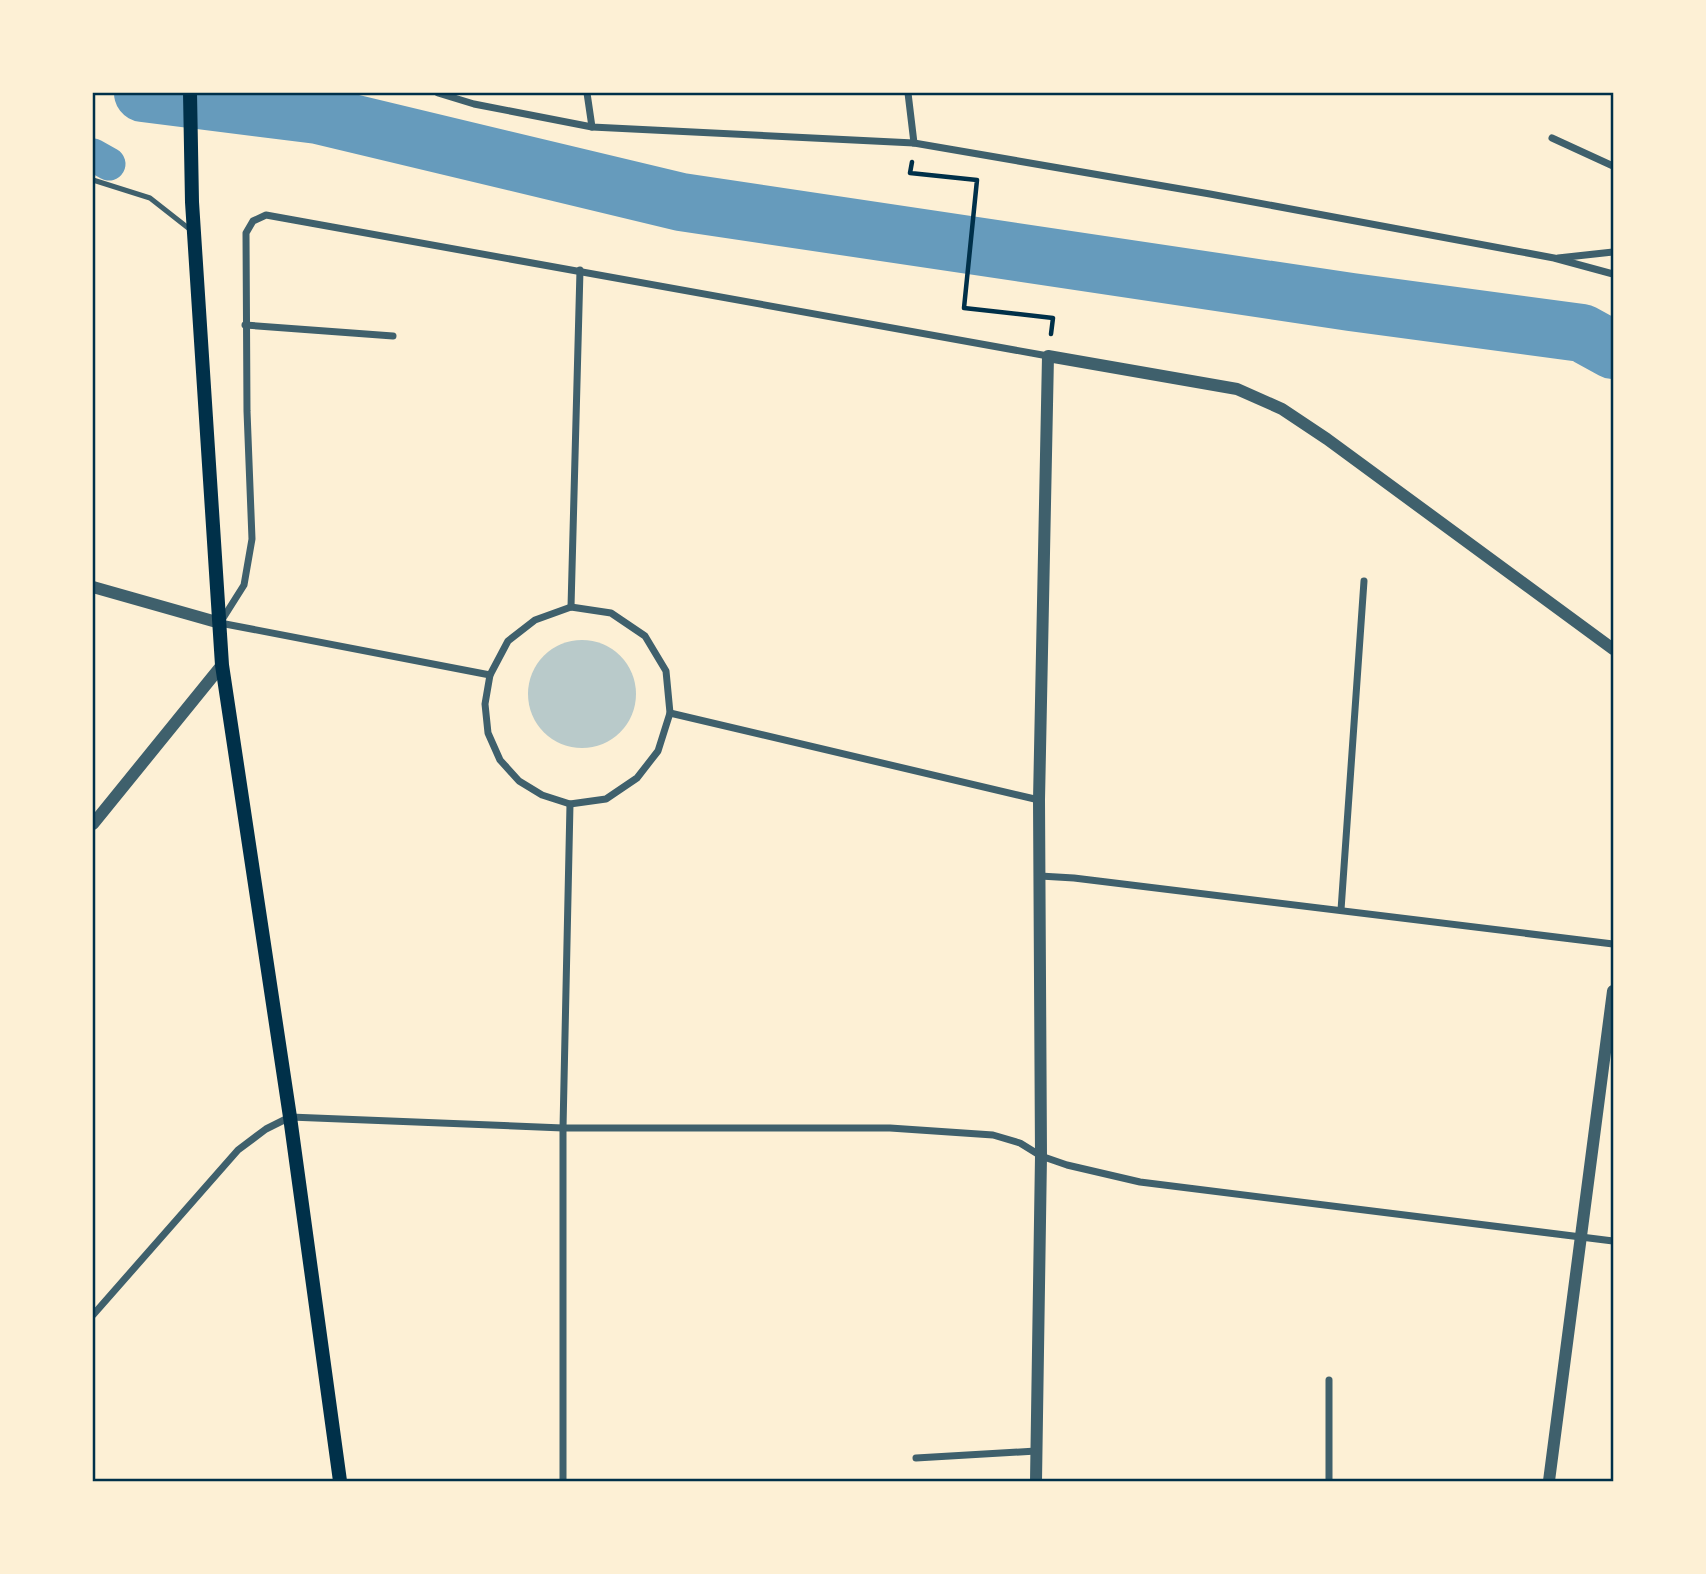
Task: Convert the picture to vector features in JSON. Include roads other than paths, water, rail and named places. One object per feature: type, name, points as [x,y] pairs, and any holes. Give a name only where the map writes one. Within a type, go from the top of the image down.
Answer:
[{"type":"main road","points":[[190,93],[192,202],[222,665],[290,1117],[340,1481]]},
{"type":"street","points":[[438,93],[474,104],[592,127],[914,143],[1210,194],[1554,258],[1613,274]]},
{"type":"street","points":[[587,93],[592,127]]},
{"type":"street","points":[[908,93],[914,143]]},
{"type":"street","points":[[1552,138],[1613,166]]},
{"type":"street","points":[[220,623],[244,585],[252,538],[245,325],[246,233],[253,221],[266,215],[1237,389],[1282,409],[1327,439],[1613,649]]},
{"type":"street","points":[[1554,258],[1613,252]]},
{"type":"street","points":[[571,607],[580,270]]},
{"type":"street","points":[[245,325],[393,336]]},
{"type":"street","points":[[1036,1481],[1041,1156],[1039,800],[1048,356]]},
{"type":"street","points":[[1341,910],[1364,581]]},
{"type":"street","points":[[93,587],[220,623],[490,675]]},
{"type":"street","points":[[571,607],[611,613],[645,636],[666,671],[670,713],[658,751],[637,778],[606,799],[570,804],[542,795],[519,781],[500,760],[488,733],[485,704],[490,675],[508,641],[534,620],[571,607]]},
{"type":"street","points":[[93,824],[222,665]]},
{"type":"street","points":[[670,713],[1039,800]]},
{"type":"street","points":[[563,1481],[563,1128],[570,804]]},
{"type":"street","points":[[1040,876],[1613,944]]},
{"type":"street","points":[[1549,1481],[1613,991]]},
{"type":"street","points":[[93,1315],[238,1150],[266,1129],[290,1117],[563,1128],[890,1128],[993,1135],[1020,1143],[1041,1156],[1099,1174],[1140,1182],[1613,1241]]},
{"type":"street","points":[[1329,1380],[1329,1481]]},
{"type":"street","points":[[916,1458],[1036,1451]]},
{"type":"lane","points":[[93,180],[150,198],[194,233]]},
{"type":"waterway","points":[[143,93],[318,115],[681,202],[1351,302],[1582,333],[1613,350]]},
{"type":"waterway","points":[[93,155],[109,164]]}]
